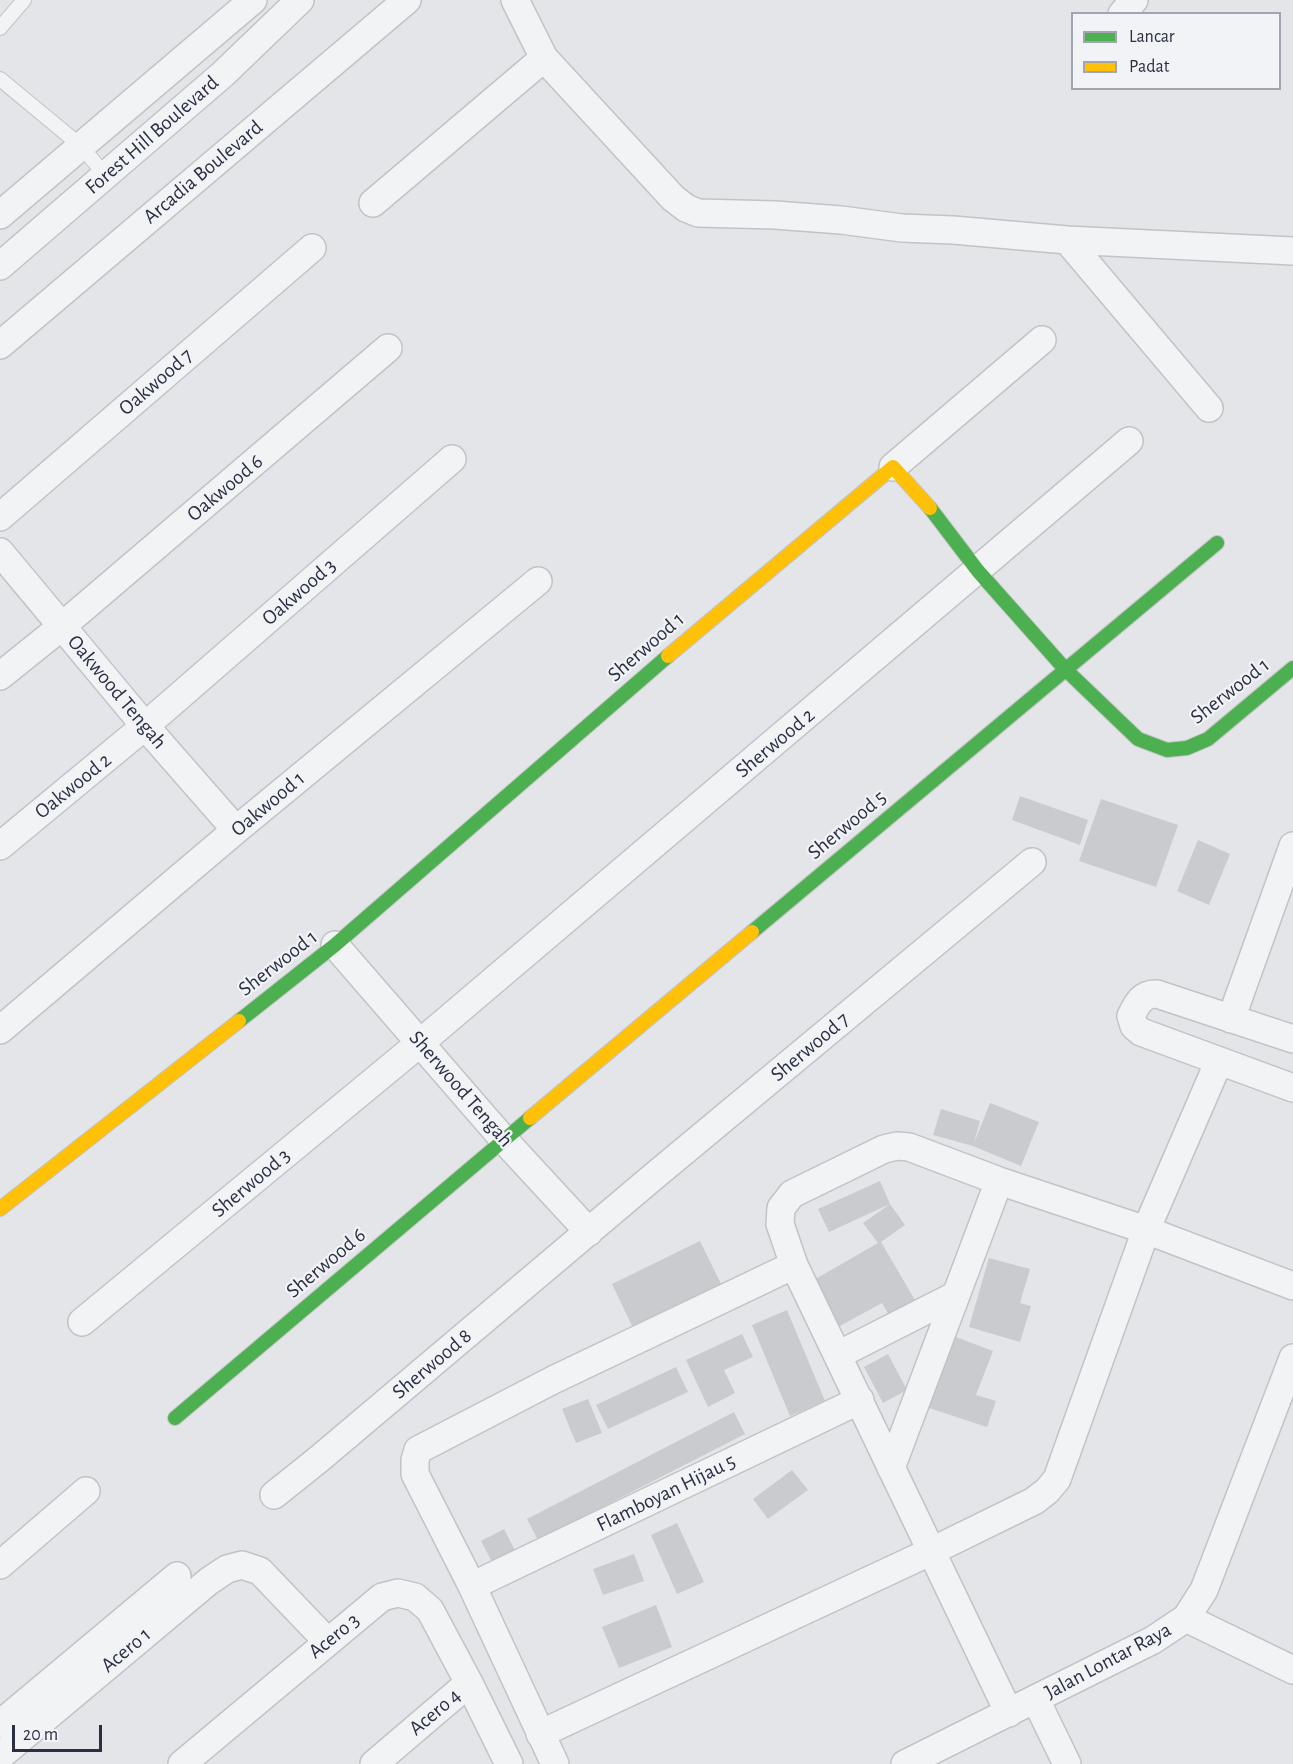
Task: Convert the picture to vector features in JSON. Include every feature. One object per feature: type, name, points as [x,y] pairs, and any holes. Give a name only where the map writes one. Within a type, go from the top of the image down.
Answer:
[{"type":"street","name":"Forest Hill Boulevard","points":[[0,215],[253,0]]},
{"type":"street","name":"Forest Hill Boulevard","points":[[0,266],[223,74],[300,0]]},
{"type":"street","name":"Arcadia Boulevard","points":[[0,345],[406,0]]},
{"type":"street","points":[[515,0],[544,58],[674,198],[686,208],[698,213],[841,220],[902,228],[1289,256]]},
{"type":"street","points":[[1124,12],[1134,0]]},
{"type":"street","points":[[374,203],[544,58]]},
{"type":"street","points":[[1067,240],[1209,408]]},
{"type":"street","name":"Oakwood 7","points":[[0,517],[312,248]]},
{"type":"street","points":[[893,466],[1042,340]]},
{"type":"street","name":"Oakwood 6","points":[[0,676],[61,627],[388,348]]},
{"type":"street","name":"Sherwood 2","points":[[420,1043],[1129,441]]},
{"type":"street","name":"Oakwood 3","points":[[145,726],[452,459]]},
{"type":"street","name":"Sherwood 1","points":[[0,1209],[335,945],[688,639],[893,466],[925,502],[978,571],[1065,669],[1138,739],[1167,750],[1187,748],[1208,739],[1293,668]]},
{"type":"street","name":"Sherwood 5","points":[[504,1140],[1217,543]]},
{"type":"street","name":"Oakwood Tengah","points":[[0,552],[145,726],[236,830]]},
{"type":"street","name":"Oakwood 1","points":[[0,1030],[236,830],[538,581]]},
{"type":"street","name":"Oakwood 2","points":[[0,846],[145,726]]},
{"type":"street","points":[[1231,1019],[1293,846]]},
{"type":"street","name":"Sherwood 7","points":[[589,1232],[1032,862]]},
{"type":"street","name":"Sherwood Tengah","points":[[335,945],[504,1140],[589,1232]]},
{"type":"street","points":[[1293,1039],[1157,994],[1144,996],[1136,1005],[1131,1016],[1134,1026],[1141,1032],[1293,1088]]},
{"type":"street","name":"Sherwood 3","points":[[82,1322],[420,1043]]},
{"type":"street","points":[[540,1734],[932,1551],[1034,1501],[1047,1491],[1057,1479],[1146,1230],[1219,1061]]},
{"type":"street","name":"Sherwood 6","points":[[175,1418],[504,1140]]},
{"type":"street","points":[[1009,1713],[794,1264],[780,1224],[781,1208],[792,1194],[884,1149],[897,1146],[909,1147],[999,1181],[1146,1230],[1293,1286]]},
{"type":"street","points":[[891,1468],[999,1181]]},
{"type":"street","name":"Sherwood 8","points":[[274,1495],[319,1460],[589,1232]]},
{"type":"street","points":[[555,1764],[416,1474],[415,1460],[418,1450],[553,1380],[794,1264]]},
{"type":"street","points":[[838,1354],[956,1295]]},
{"type":"street","name":"Jalan Lontar Raya","points":[[905,1764],[1153,1640],[1186,1618],[1204,1590],[1293,1358]]},
{"type":"street","name":"Flamboyan Hijau 5","points":[[471,1586],[860,1400]]},
{"type":"street","points":[[0,1565],[86,1491]]},
{"type":"street","name":"Acero 1","points":[[0,1756],[209,1581],[227,1569],[242,1565],[260,1571],[327,1641]]},
{"type":"street","points":[[0,1724],[177,1576]]},
{"type":"street","name":"Acero 3","points":[[182,1764],[382,1597],[398,1593],[415,1597],[430,1610],[509,1764]]},
{"type":"street","points":[[1186,1618],[1293,1670]]},
{"type":"street","name":"Acero 4","points":[[374,1764],[469,1683]]},
{"type":"street","points":[[1036,1700],[1067,1764]]},
{"type":"lane","points":[[0,28],[24,0]]},
{"type":"lane","points":[[0,80],[81,146],[105,175]]},
{"type":"building","points":[[1020,796],[1088,820],[1080,845],[1012,820]]},
{"type":"building","points":[[1101,799],[1178,825],[1156,887],[1079,861]]},
{"type":"building","points":[[1198,840],[1230,854],[1209,905],[1177,891]]},
{"type":"building","points":[[990,1103],[1039,1122],[1021,1166],[973,1146],[933,1135],[941,1109],[980,1121],[974,1143]]},
{"type":"building","points":[[880,1181],[890,1204],[829,1232],[818,1209]]},
{"type":"building","points":[[890,1204],[905,1225],[881,1242],[915,1300],[889,1315],[882,1303],[838,1327],[812,1281],[878,1243],[863,1223]]},
{"type":"building","points":[[700,1241],[721,1284],[633,1328],[612,1284]]},
{"type":"building","points":[[989,1258],[1030,1269],[1020,1303],[1031,1306],[1020,1342],[969,1327]]},
{"type":"building","points":[[787,1310],[825,1401],[790,1416],[752,1325]]},
{"type":"building","points":[[742,1334],[753,1357],[724,1370],[735,1393],[708,1407],[686,1360]]},
{"type":"building","points":[[953,1336],[993,1351],[976,1395],[996,1401],[987,1427],[926,1407]]},
{"type":"building","points":[[888,1354],[907,1390],[883,1403],[864,1367]]},
{"type":"building","points":[[676,1367],[688,1392],[608,1429],[596,1405]]},
{"type":"building","points":[[588,1399],[602,1433],[576,1443],[562,1409]]},
{"type":"building","points":[[734,1412],[745,1434],[538,1540],[527,1519]]},
{"type":"building","points":[[792,1470],[808,1490],[768,1519],[753,1499]]},
{"type":"building","points":[[677,1523],[704,1582],[677,1594],[651,1535]]},
{"type":"building","points":[[504,1529],[519,1558],[496,1570],[481,1541]]},
{"type":"building","points":[[634,1554],[644,1581],[603,1595],[593,1569]]},
{"type":"building","points":[[656,1605],[672,1647],[619,1668],[602,1627]]},
{"type":"traffic: fast","points":[[930,508],[978,571],[1065,669],[1138,739],[1167,750],[1187,748],[1208,739],[1293,668]]},
{"type":"traffic: fast","points":[[752,932],[1217,543]]},
{"type":"traffic: fast","points":[[239,1021],[335,945],[668,656]]},
{"type":"traffic: fast","points":[[175,1418],[530,1118]]},
{"type":"traffic: slow","points":[[668,656],[893,467],[930,508]]},
{"type":"traffic: slow","points":[[530,1118],[752,932]]},
{"type":"traffic: slow","points":[[0,1209],[239,1021]]}]
